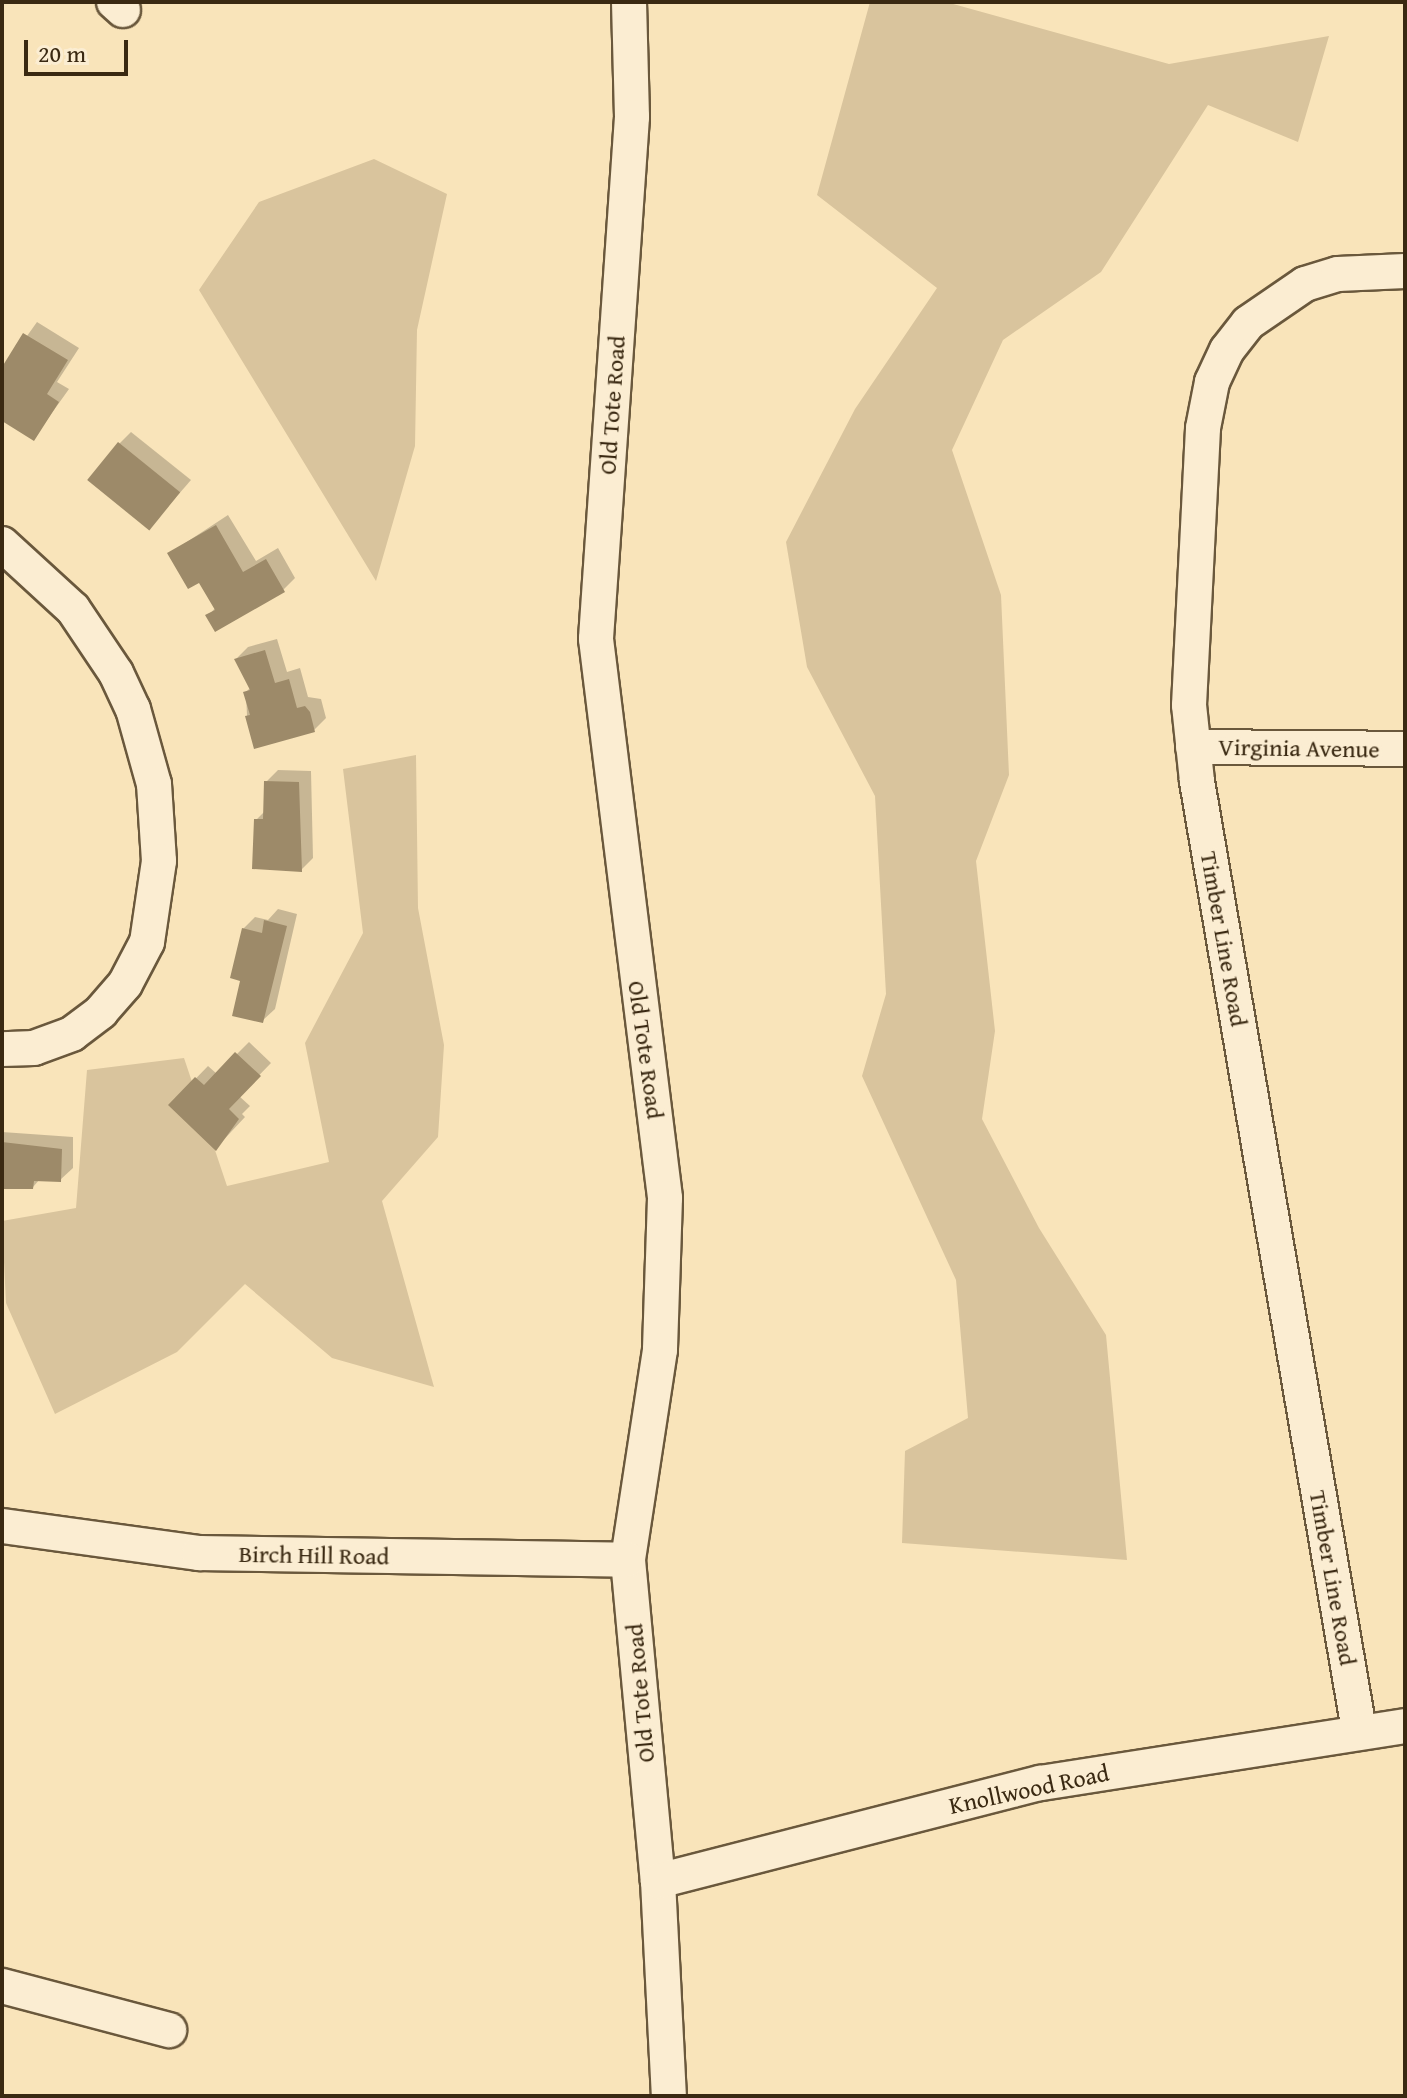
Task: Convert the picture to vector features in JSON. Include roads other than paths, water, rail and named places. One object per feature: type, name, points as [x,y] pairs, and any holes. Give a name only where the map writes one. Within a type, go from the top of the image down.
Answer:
[{"type":"street","name":"Old Tote Road","points":[[629,2],[632,117],[596,639],[665,1198],[665,1275],[660,1350],[628,1560],[658,1881],[669,2096]]},
{"type":"street","name":"Timber Line Road","points":[[1359,1730],[1193,747],[1189,705],[1200,489],[1212,382],[1248,323],[1275,300],[1338,274],[1405,271]]},
{"type":"street","points":[[2,544],[73,609],[116,673],[145,746],[158,822],[159,861],[147,942],[125,984],[101,1012],[72,1034],[34,1048],[2,1049]]},
{"type":"street","name":"Virginia Avenue","points":[[1193,747],[1405,749]]},
{"type":"street","name":"Birch Hill Road","points":[[2,1526],[199,1553],[628,1560]]},
{"type":"street","name":"Knollwood Road","points":[[658,1881],[1041,1783],[1359,1730],[1405,1726]]},
{"type":"street","points":[[2,1986],[169,2030]]}]
